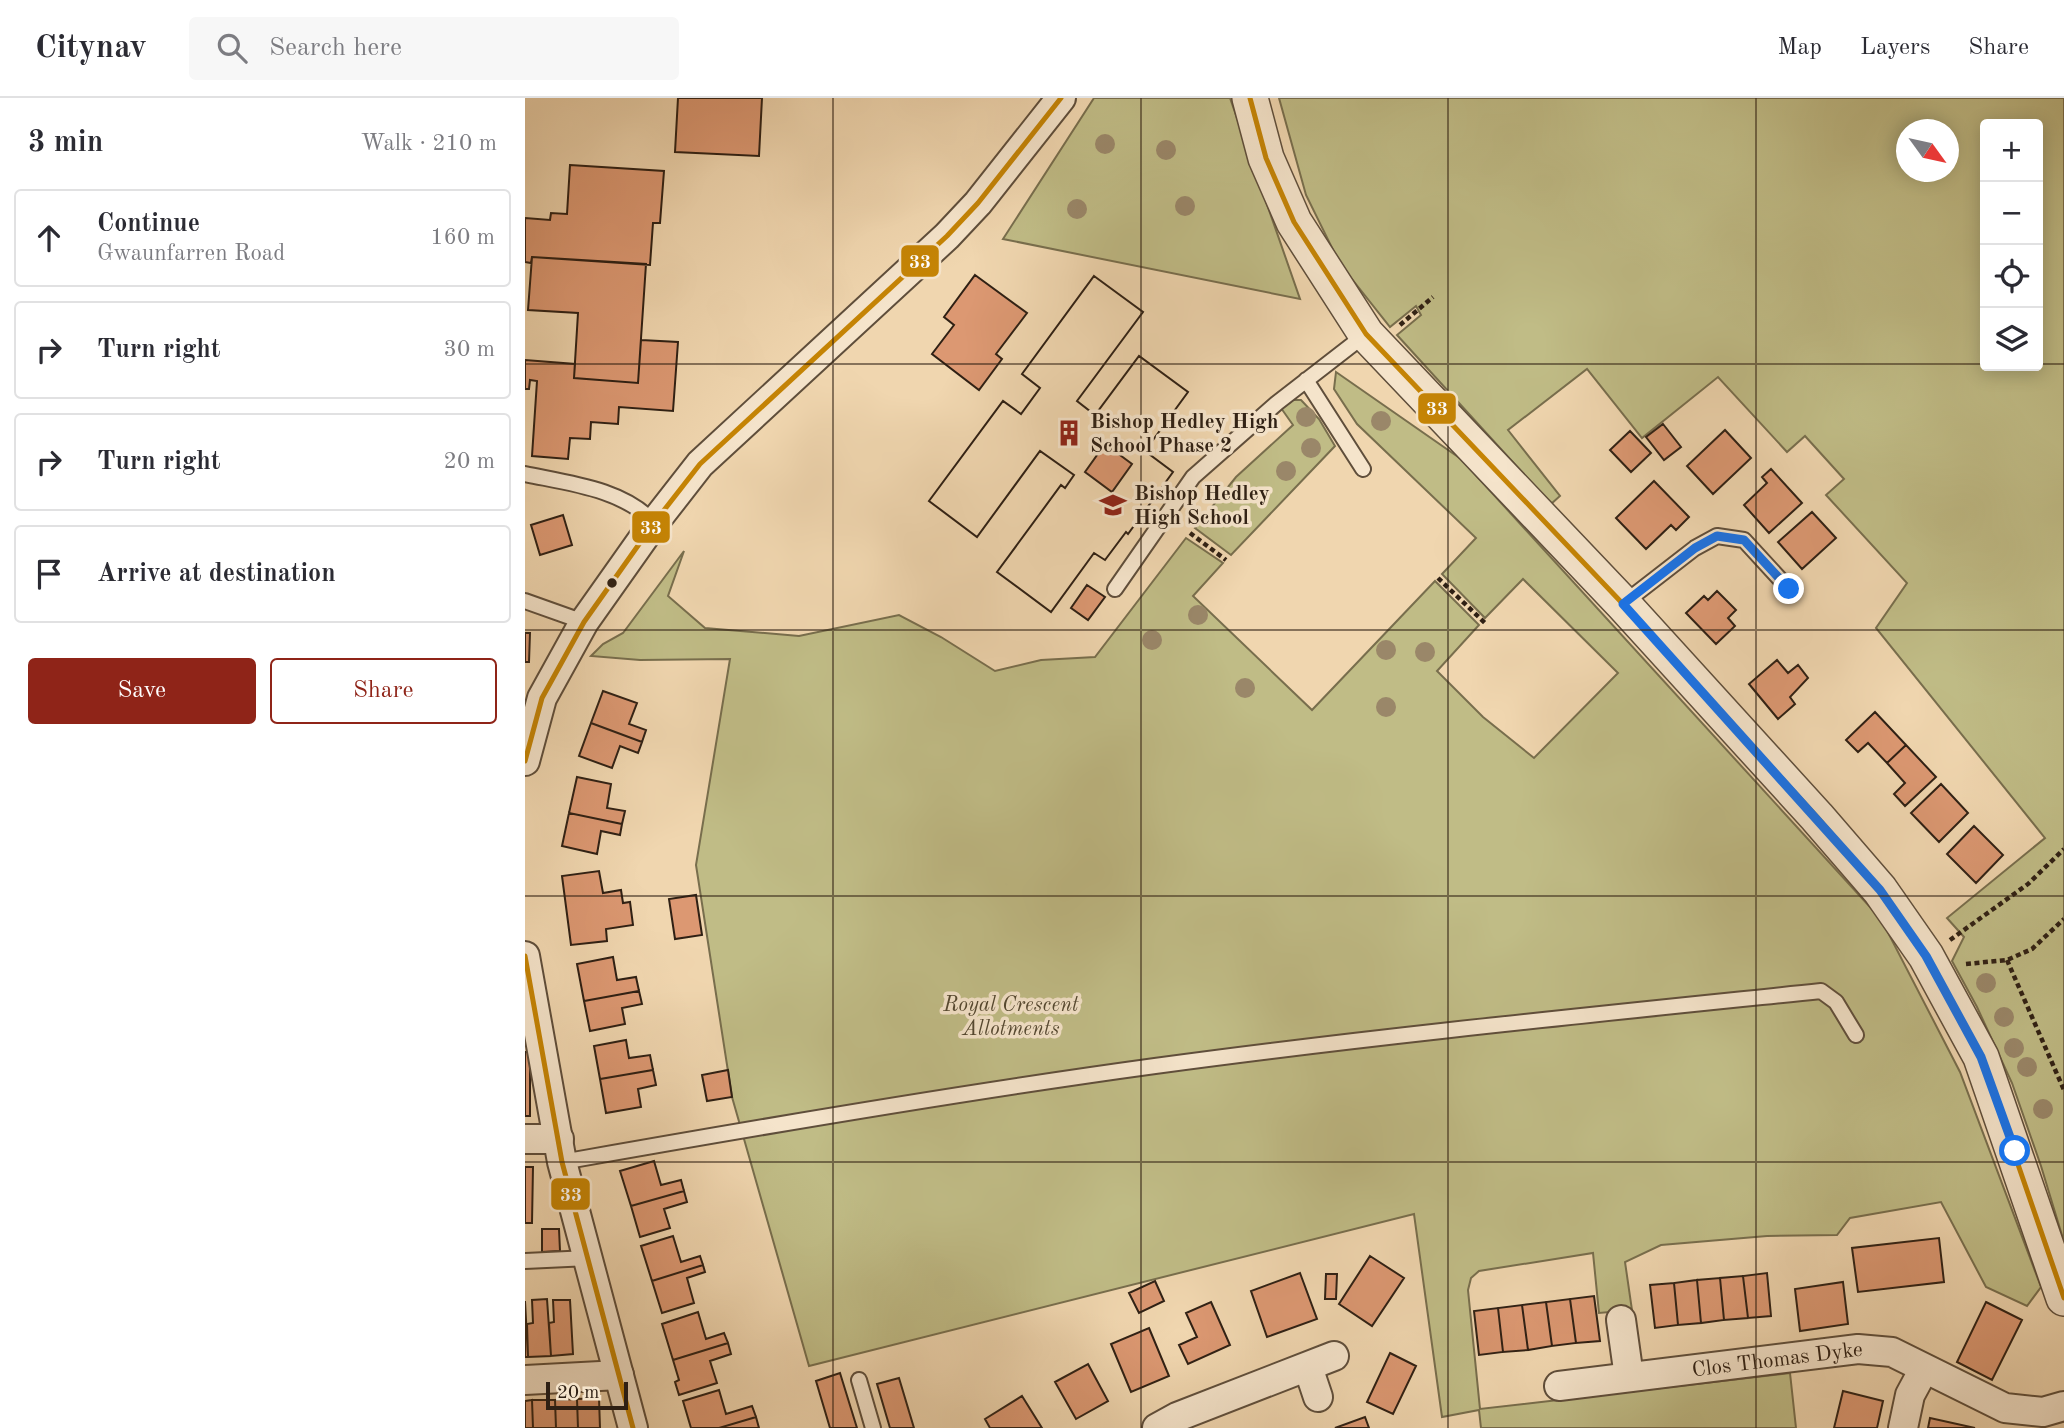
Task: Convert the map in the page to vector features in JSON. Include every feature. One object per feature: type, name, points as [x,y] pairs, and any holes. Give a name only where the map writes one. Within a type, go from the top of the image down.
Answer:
[{"type":"street","points":[[525,761],[533,694],[654,523],[700,464],[947,236],[978,203],[1061,98]]},
{"type":"street","points":[[1250,98],[1266,158],[1294,222],[1380,333],[1880,890],[1930,965],[1981,1057],[2064,1297]]},
{"type":"street","points":[[525,956],[531,1024],[560,1151],[633,1428]]},
{"type":"street","points":[[525,1139],[560,1151]]},
{"type":"street","points":[[1622,1320],[1629,1377]]},
{"type":"street","name":"Clos Thomas Dyke","points":[[1559,1386],[1858,1349],[1892,1352],[2004,1408],[2043,1412],[2064,1406]]},
{"type":"street","points":[[1157,1428],[1177,1417],[1334,1356]]},
{"type":"street","points":[[1308,1367],[1318,1397]]},
{"type":"street","points":[[1903,1428],[1910,1395],[1924,1369]]},
{"type":"street","points":[[525,1380],[619,1375]]},
{"type":"lane","points":[[1115,589],[1193,477],[1306,380],[1380,333]]},
{"type":"lane","points":[[1306,380],[1363,470]]},
{"type":"lane","points":[[525,474],[604,493],[641,508],[654,523]]},
{"type":"lane","points":[[1623,604],[1695,548],[1717,536],[1744,540],[1789,589]]},
{"type":"lane","points":[[525,601],[584,622]]},
{"type":"lane","points":[[560,1151],[742,1130],[1145,1067],[1396,1036],[1821,991],[1836,1002],[1856,1035]]},
{"type":"lane","points":[[525,1261],[589,1258]]},
{"type":"lane","points":[[859,1380],[873,1428]]},
{"type":"path","points":[[1380,333],[1433,298]]},
{"type":"path","points":[[1190,533],[1226,560]]},
{"type":"path","points":[[1439,578],[1486,624]]},
{"type":"path","points":[[1930,965],[2028,884],[2064,849]]},
{"type":"path","points":[[1930,965],[2007,960],[2032,949],[2064,919]]},
{"type":"path","points":[[2007,960],[2064,1090]]},
{"type":"green space","points":[[1094,98],[1230,98],[1300,299],[1003,239]]},
{"type":"green space","points":[[1279,98],[2064,98],[2064,1242],[2012,1083],[1977,1007],[1952,961],[1964,937],[1947,918],[2045,838],[1876,628],[1907,583],[1826,495],[1844,479],[1805,436],[1787,452],[1718,377],[1642,438],[1587,369],[1508,430],[1560,496],[1551,504],[1397,335],[1421,315],[1416,306],[1390,327],[1340,264],[1306,195]]},
{"type":"green space","name":"Royal Crescent Allotments","points":[[1336,372],[1461,459],[1881,919],[1960,1072],[2041,1287],[2027,1306],[1986,1287],[1941,1202],[1850,1218],[1837,1235],[1767,1236],[1661,1245],[1625,1262],[1632,1310],[1599,1313],[1593,1253],[1479,1271],[1471,1278],[1468,1290],[1480,1409],[1790,1373],[1796,1428],[1481,1428],[1479,1410],[1442,1417],[1414,1214],[809,1366],[732,1097],[696,865],[730,659],[640,660],[591,656],[603,644],[623,633],[684,551],[668,596],[705,628],[799,636],[899,615],[941,637],[995,671],[1041,660],[1095,657],[1186,538],[1223,563],[1193,596],[1312,710],[1435,581],[1479,625],[1437,671],[1483,717],[1534,758],[1618,673],[1523,579],[1485,618],[1442,574],[1476,538],[1357,424],[1334,389]]},
{"type":"green space","points":[[1290,400],[1301,400],[1319,419],[1335,446],[1231,555],[1195,528],[1236,477],[1293,425],[1281,408]]},
{"type":"building","points":[[678,98],[762,98],[759,156],[675,152]]},
{"type":"building","points":[[570,165],[664,171],[660,223],[653,223],[650,265],[532,257],[531,263],[525,262],[525,218],[550,220],[551,213],[567,214]]},
{"type":"building","points":[[532,257],[646,264],[638,383],[574,378],[578,313],[528,310]]},
{"type":"building","points":[[975,275],[1027,313],[996,354],[1002,359],[979,390],[932,354],[954,325],[944,317]]},
{"type":"building","name":"Bishop Hedley High School Phase 2","points":[[1094,276],[1143,312],[1077,401],[1095,415],[1139,356],[1188,392],[1145,451],[1173,472],[1128,534],[1126,532],[1105,560],[1094,553],[1051,612],[997,572],[1061,485],[1065,488],[1074,475],[1040,451],[977,537],[929,501],[1003,401],[1021,414],[1040,388],[1022,374]],"holes":[[[1105,444],[1132,464],[1112,492],[1085,472]]]},
{"type":"building","name":"Bishop Hedley High School Phase 2","points":[[1094,276],[1143,312],[1077,401],[1095,415],[1139,356],[1188,392],[1145,451],[1173,472],[1128,534],[1126,532],[1105,560],[1094,553],[1051,612],[997,572],[1061,485],[1065,488],[1074,475],[1040,451],[977,537],[929,501],[1003,401],[1021,414],[1040,388],[1022,374]]},
{"type":"building","points":[[641,340],[678,342],[673,411],[619,407],[618,424],[591,422],[590,439],[570,438],[568,459],[532,456],[537,381],[530,380],[529,389],[525,389],[525,360],[575,364],[574,378],[638,383]]},
{"type":"building","points":[[1663,424],[1681,447],[1664,460],[1646,437]]},
{"type":"building","points":[[1725,430],[1751,458],[1713,494],[1687,466]]},
{"type":"building","points":[[1630,431],[1651,453],[1631,472],[1610,450]]},
{"type":"building","points":[[1771,469],[1802,503],[1769,533],[1744,505],[1767,483],[1762,477]]},
{"type":"building","points":[[1654,481],[1689,517],[1676,530],[1671,525],[1646,549],[1616,518]]},
{"type":"building","points":[[1812,512],[1836,538],[1802,569],[1778,542]]},
{"type":"building","points":[[563,515],[572,545],[540,555],[531,525]]},
{"type":"building","points":[[1087,585],[1105,597],[1088,620],[1071,608]]},
{"type":"building","points":[[1717,591],[1736,610],[1728,618],[1735,626],[1716,644],[1686,613],[1704,596],[1708,600]]},
{"type":"building","points":[[525,633],[530,633],[529,662],[525,662]]},
{"type":"building","points":[[1777,660],[1788,673],[1798,665],[1808,678],[1790,697],[1795,704],[1778,719],[1749,684]]},
{"type":"building","points":[[603,691],[637,703],[629,724],[646,730],[642,742],[591,723]]},
{"type":"building","points":[[1875,712],[1906,745],[1887,763],[1868,743],[1858,752],[1846,740]]},
{"type":"building","points":[[591,723],[642,742],[638,753],[620,746],[612,768],[579,756]]},
{"type":"building","points":[[1906,745],[1936,777],[1905,806],[1894,794],[1905,783],[1887,763]]},
{"type":"building","points":[[577,777],[611,784],[607,808],[625,811],[622,824],[569,813]]},
{"type":"building","points":[[1941,784],[1968,813],[1939,842],[1911,813]]},
{"type":"building","points":[[569,813],[622,824],[620,835],[601,831],[597,854],[562,846]]},
{"type":"building","points":[[1974,826],[2003,855],[1976,883],[1947,854]]},
{"type":"building","points":[[599,871],[603,893],[621,890],[623,903],[630,902],[633,925],[606,929],[607,941],[571,945],[562,876]]},
{"type":"building","points":[[696,895],[702,935],[675,939],[669,899]]},
{"type":"building","points":[[613,957],[617,980],[636,977],[639,991],[584,1001],[577,964]]},
{"type":"building","points":[[639,991],[642,1004],[622,1008],[625,1024],[590,1031],[584,1001]]},
{"type":"building","points":[[626,1040],[629,1058],[650,1055],[653,1070],[600,1079],[594,1046]]},
{"type":"building","points":[[525,1052],[530,1052],[530,1116],[525,1116]]},
{"type":"building","points":[[653,1070],[656,1085],[638,1089],[641,1107],[606,1113],[600,1079]]},
{"type":"building","points":[[728,1070],[732,1097],[707,1101],[702,1075]]},
{"type":"building","points":[[654,1161],[661,1185],[681,1180],[684,1191],[631,1206],[620,1171]]},
{"type":"building","points":[[525,1167],[533,1167],[532,1223],[525,1223]]},
{"type":"building","points":[[684,1191],[687,1202],[664,1209],[670,1228],[640,1237],[631,1206]]},
{"type":"building","points":[[542,1229],[559,1229],[560,1251],[542,1252]]},
{"type":"building","points":[[673,1236],[681,1262],[700,1256],[703,1265],[652,1281],[641,1246]]},
{"type":"building","points":[[1939,1238],[1944,1282],[1858,1292],[1852,1248]]},
{"type":"building","points":[[1370,1256],[1404,1278],[1372,1326],[1339,1304]]},
{"type":"building","points":[[703,1265],[705,1272],[687,1278],[694,1303],[662,1313],[652,1281]]},
{"type":"building","points":[[1300,1273],[1317,1319],[1267,1337],[1251,1291]]},
{"type":"building","points":[[1767,1273],[1771,1316],[1748,1318],[1743,1276]]},
{"type":"building","points":[[1326,1274],[1337,1274],[1336,1299],[1325,1299]]},
{"type":"building","points":[[1743,1276],[1748,1318],[1724,1320],[1720,1278]]},
{"type":"building","points":[[1720,1278],[1724,1320],[1701,1323],[1697,1280]]},
{"type":"building","points":[[1697,1280],[1701,1323],[1678,1325],[1674,1283]]},
{"type":"building","points":[[1155,1281],[1164,1301],[1139,1313],[1129,1293]]},
{"type":"building","points":[[1843,1282],[1848,1324],[1800,1331],[1795,1289]]},
{"type":"building","points":[[1674,1283],[1678,1325],[1655,1328],[1650,1285]]},
{"type":"building","points":[[1594,1296],[1600,1341],[1576,1343],[1570,1299]]},
{"type":"building","points":[[547,1299],[551,1356],[528,1357],[527,1324],[533,1323],[532,1300]]},
{"type":"building","points":[[1570,1299],[1576,1343],[1552,1346],[1546,1302]]},
{"type":"building","points":[[553,1300],[570,1300],[573,1354],[551,1356],[549,1323],[554,1322]]},
{"type":"building","points":[[525,1301],[528,1357],[525,1357]]},
{"type":"building","points":[[1211,1302],[1230,1345],[1188,1364],[1179,1345],[1197,1337],[1186,1313]]},
{"type":"building","points":[[1546,1302],[1552,1346],[1528,1350],[1522,1305]]},
{"type":"building","points":[[1986,1302],[2022,1320],[1992,1380],[1957,1362]]},
{"type":"building","points":[[1522,1305],[1528,1350],[1503,1352],[1498,1308]]},
{"type":"building","points":[[1498,1308],[1503,1352],[1479,1355],[1474,1311]]},
{"type":"building","points":[[698,1312],[706,1339],[724,1333],[728,1343],[673,1360],[662,1324]]},
{"type":"building","points":[[1149,1328],[1169,1376],[1131,1392],[1111,1344]]},
{"type":"building","points":[[728,1343],[731,1354],[710,1361],[717,1383],[679,1395],[675,1382],[679,1380],[673,1360]]},
{"type":"building","points":[[1390,1353],[1416,1366],[1393,1414],[1367,1402]]},
{"type":"building","points":[[1088,1364],[1108,1401],[1076,1419],[1055,1382]]},
{"type":"building","points":[[840,1373],[857,1428],[830,1428],[816,1381]]},
{"type":"building","points":[[899,1378],[914,1428],[890,1428],[877,1384]]},
{"type":"building","points":[[719,1390],[726,1414],[752,1406],[756,1417],[719,1428],[691,1428],[683,1401]]},
{"type":"building","points":[[1843,1391],[1883,1401],[1877,1428],[1834,1428]]},
{"type":"building","points":[[1022,1396],[1042,1428],[990,1428],[985,1419]]},
{"type":"building","points":[[599,1398],[600,1428],[578,1428],[577,1399]]},
{"type":"building","points":[[577,1399],[578,1428],[556,1428],[555,1400]]},
{"type":"building","points":[[532,1400],[555,1400],[556,1428],[533,1428]]},
{"type":"building","points":[[532,1400],[533,1428],[525,1428],[525,1401]]},
{"type":"building","points":[[756,1417],[759,1428],[719,1428]]},
{"type":"building","points":[[1365,1417],[1369,1428],[1335,1428]]},
{"type":"building","points":[[1930,1418],[1975,1428],[1928,1428]]},
{"type":"transit line","name":"33","points":[[525,761],[542,698],[584,622],[654,523],[700,464],[947,236],[978,203],[1061,98]]},
{"type":"transit line","name":"33","points":[[1250,98],[1266,158],[1294,222],[1366,334],[1623,604],[1817,817],[1880,890],[1926,956],[1981,1057],[2064,1298]]},
{"type":"transit line","name":"33","points":[[525,956],[562,1162],[633,1428]]},
{"type":"place","name":"Bishop Hedley High School Phase 2","points":[[1069,433]]},
{"type":"place","name":"Bishop Hedley High School","points":[[1113,505]]},
{"type":"route","points":[[1789,589],[1744,540],[1717,536],[1695,548],[1623,604],[1880,890],[1926,956],[1981,1057],[2015,1151]]}]
